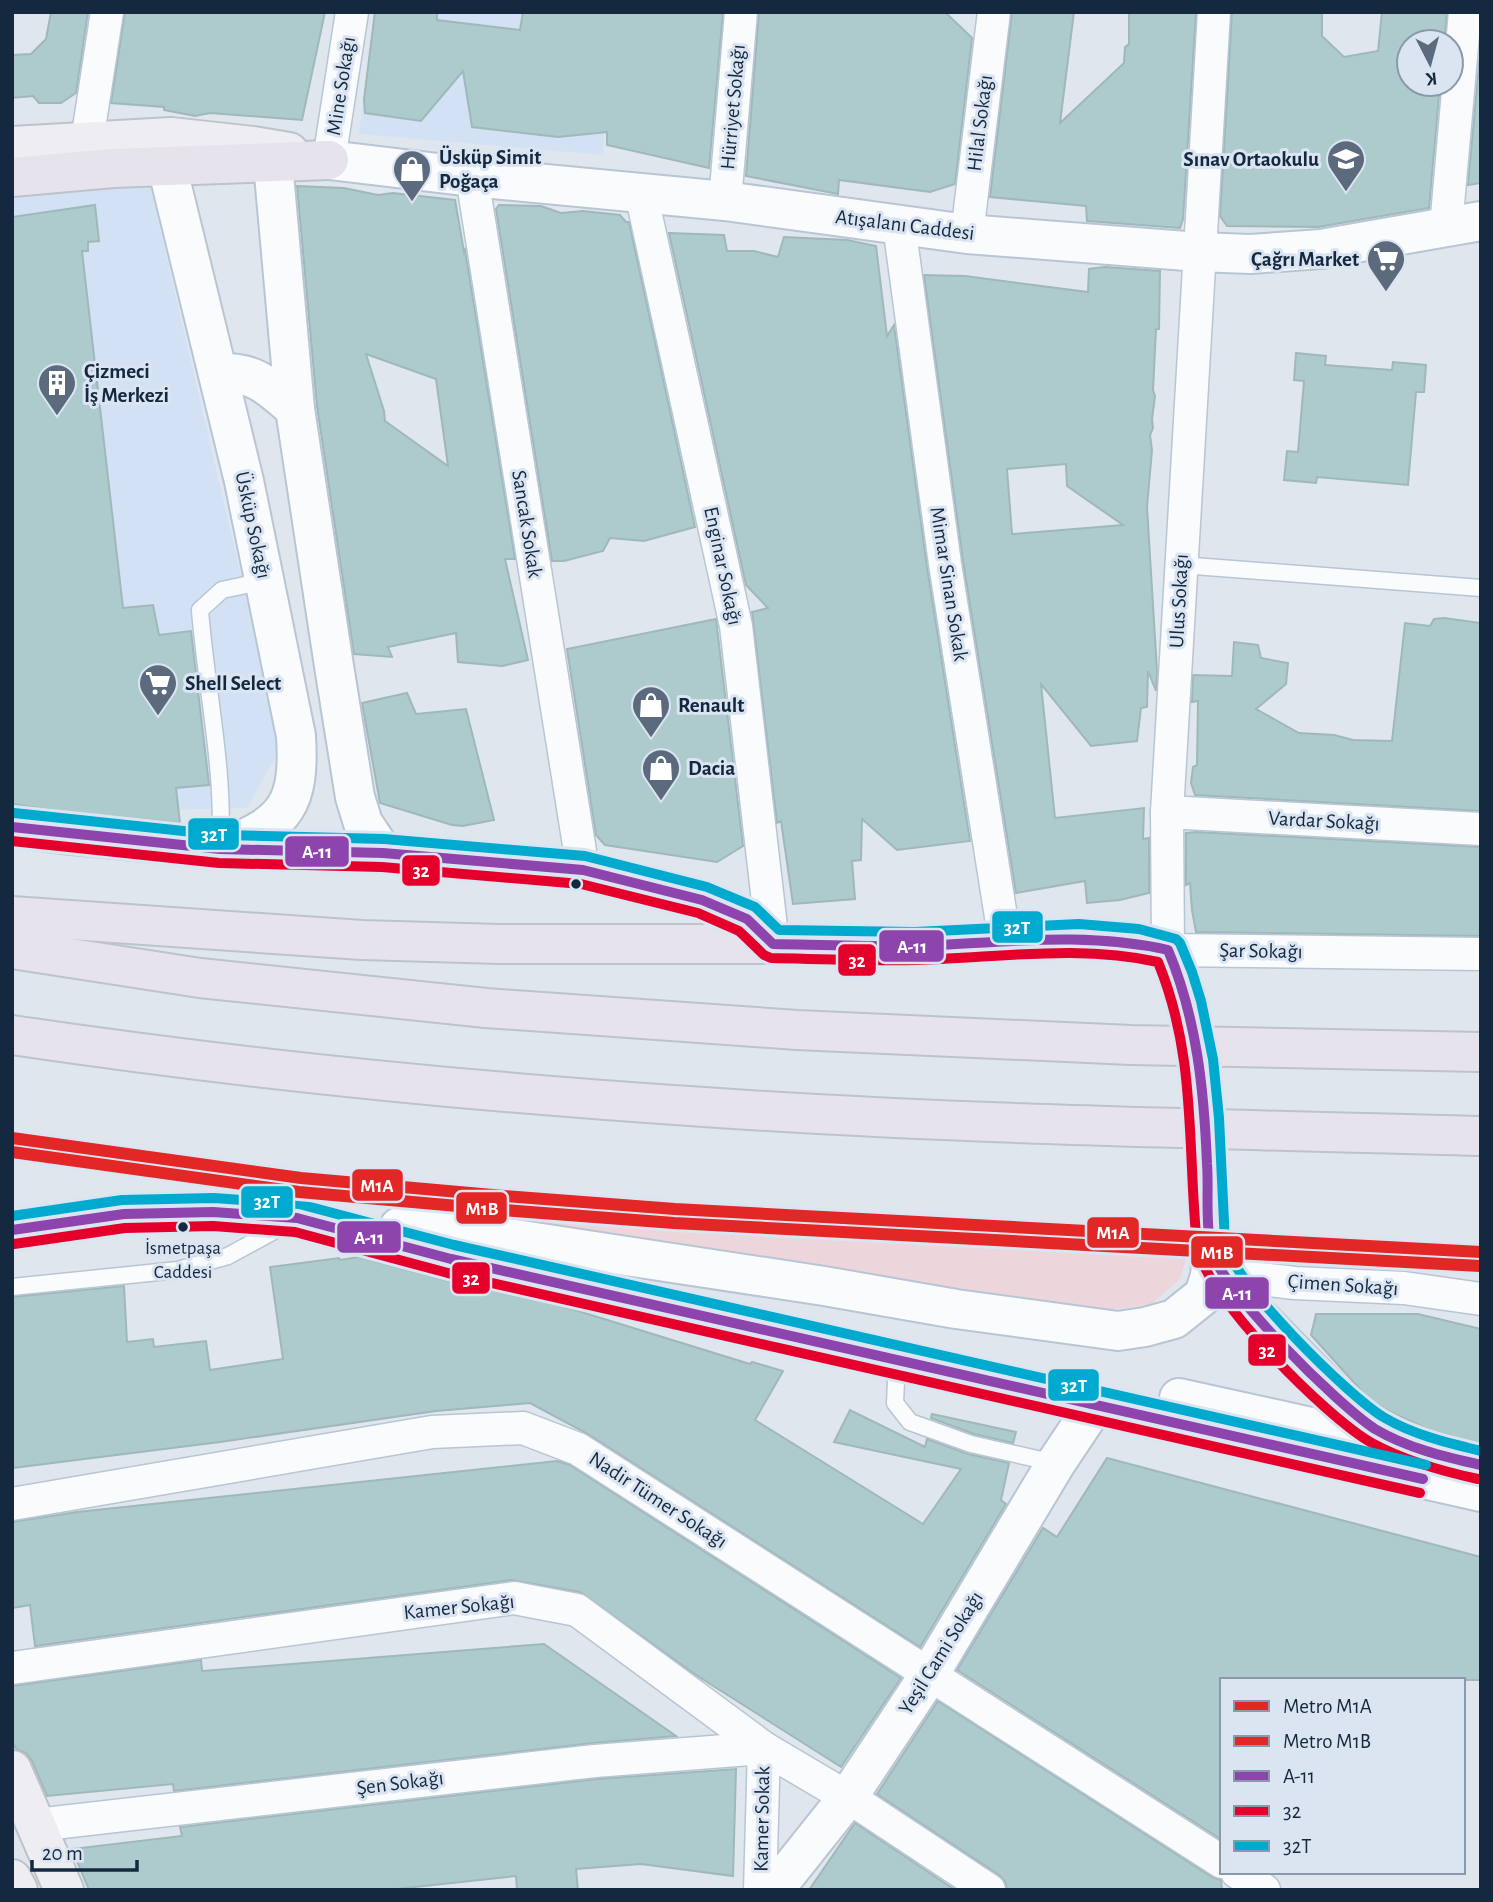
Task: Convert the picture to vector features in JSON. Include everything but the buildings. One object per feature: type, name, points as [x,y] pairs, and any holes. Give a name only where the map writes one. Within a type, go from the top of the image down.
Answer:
[{"type":"highway","points":[[12,177],[167,166],[330,160]]},
{"type":"highway","points":[[12,916],[362,940],[526,945],[773,944]]},
{"type":"highway","points":[[12,949],[200,978],[472,1006],[784,1029],[1131,1045],[1481,1052]]},
{"type":"highway","points":[[12,1035],[301,1072],[487,1091],[692,1107],[1132,1127],[1481,1136]]},
{"type":"main road","points":[[12,146],[171,137],[253,146],[330,160]]},
{"type":"main road","points":[[12,1770],[64,1890]]},
{"type":"main road","points":[[12,1880],[18,1890]]},
{"type":"street","points":[[87,141],[107,12]]},
{"type":"street","name":"Mine Sokağı","points":[[330,160],[352,12]]},
{"type":"street","name":"Hürriyet Sokağı","points":[[725,201],[741,12]]},
{"type":"street","name":"Hilal Sokağı","points":[[967,234],[994,12]]},
{"type":"street","name":"Ulus Sokağı","points":[[1168,950],[1167,812],[1214,12]]},
{"type":"street","points":[[1463,224],[1465,12]]},
{"type":"street","name":"Atışalanı Caddesi","points":[[330,160],[472,177],[725,201],[967,234],[1199,252],[1250,254],[1321,248],[1463,224]]},
{"type":"street","points":[[273,163],[295,409],[355,797],[363,823],[383,853]]},
{"type":"street","name":"Üsküp Sokağı","points":[[167,166],[244,481],[296,736],[298,767],[293,795],[276,819],[258,834],[220,849]]},
{"type":"street","name":"Sancak Sokak","points":[[472,177],[583,870]]},
{"type":"street","name":"Enginar Sokağı","points":[[641,193],[736,626],[773,944]]},
{"type":"street","name":"Mimar Sinan Sokak","points":[[899,225],[946,564],[1005,942]]},
{"type":"street","points":[[218,374],[233,372],[254,377],[269,386],[295,409]]},
{"type":"street","name":"Vardar Sokağı","points":[[1167,812],[1481,830]]},
{"type":"street","points":[[12,827],[220,849],[383,853],[583,870],[702,900],[747,919],[773,944]]},
{"type":"street","name":"Şar Sokağı","points":[[773,944],[915,946],[1077,938],[1106,939],[1168,950],[1481,954]]},
{"type":"street","points":[[12,1230],[124,1214],[213,1213],[488,1235],[812,1284],[956,1309],[1118,1331],[1174,1319],[1204,1295],[1212,1252]]},
{"type":"street","points":[[297,1218],[451,1259],[1481,1492]]},
{"type":"street","points":[[1212,1252],[1252,1310],[1353,1414],[1377,1430],[1433,1455]]},
{"type":"street","name":"Çimen Sokağı","points":[[1212,1252],[1237,1270],[1260,1279],[1404,1288],[1481,1299]]},
{"type":"street","points":[[1094,1406],[1140,1396],[1186,1398],[1481,1465]]},
{"type":"street","name":"Yeşil Cami Sokağı","points":[[774,1890],[848,1797],[929,1675],[1056,1463],[1094,1406]]},
{"type":"street","name":"Nadir Tümer Sokağı","points":[[12,1504],[432,1432],[523,1427],[578,1449],[1220,1862]]},
{"type":"street","name":"Kamer Sokağı","points":[[12,1668],[514,1598],[577,1610],[764,1748],[848,1797],[989,1890]]},
{"type":"street","name":"Şen Sokağı","points":[[36,1825],[595,1761],[764,1748]]},
{"type":"street","name":"Kamer Sokak","points":[[760,1890],[764,1748]]},
{"type":"street","points":[[1240,1874],[1264,1890]]},
{"type":"lane","points":[[1181,565],[1481,588]]},
{"type":"lane","points":[[220,849],[221,796],[204,665],[200,610],[222,590],[264,580]]},
{"type":"lane","points":[[12,1287],[177,1270],[228,1256],[297,1218]]},
{"type":"lane","points":[[897,1360],[895,1403],[910,1422],[971,1444],[1056,1463]]},
{"type":"shaded area","points":[[374,12],[612,12],[603,155],[359,134]]},
{"type":"shaded area","points":[[149,182],[281,747],[247,808],[113,811],[12,795],[12,198]]},
{"type":"shaded area","points":[[409,1208],[1187,1256],[1180,1279],[1150,1305],[1104,1310]]},
{"type":"tunnel","points":[[1168,950],[1182,985],[1200,1060],[1207,1137],[1212,1253]]},
{"type":"metro line","name":"M1A","points":[[12,1138],[301,1178],[504,1196],[675,1209],[1481,1252]]},
{"type":"metro line","name":"M1B","points":[[12,1152],[299,1192],[503,1210],[674,1223],[1480,1266]]},
{"type":"transit line","name":"32T","points":[[14,813],[221,835],[384,839],[585,856],[707,887],[755,907],[779,930],[915,932],[1079,924],[1139,929],[1176,939],[1192,972],[1201,1001],[1213,1059],[1219,1118],[1225,1243],[1232,1260],[1294,1337],[1368,1406],[1385,1418],[1419,1434],[1481,1451]]},
{"type":"transit line","name":"A-11","points":[[12,827],[220,849],[383,853],[583,870],[702,900],[747,919],[773,944],[918,946],[1074,940],[1137,944],[1168,950],[1186,1002],[1197,1055],[1206,1136],[1209,1239],[1219,1268],[1258,1318],[1309,1372],[1375,1429],[1413,1447],[1481,1465]]},
{"type":"transit line","name":"32","points":[[12,841],[219,863],[382,867],[581,884],[698,913],[739,931],[764,955],[771,958],[917,960],[1068,953],[1158,962],[1170,997],[1185,1068],[1197,1246],[1205,1268],[1221,1294],[1244,1324],[1299,1383],[1352,1429],[1372,1443],[1397,1455],[1478,1479]]},
{"type":"transit line","name":"32T","points":[[12,1216],[122,1200],[214,1198],[299,1204],[454,1245],[1426,1465]]},
{"type":"transit line","name":"A-11","points":[[12,1230],[124,1214],[213,1212],[297,1218],[451,1259],[1423,1479]]},
{"type":"transit line","name":"32","points":[[14,1244],[125,1228],[213,1226],[295,1232],[448,1273],[1420,1493]]},
{"type":"place","name":"Sınav Ortaokulu","points":[[1346,193]]},
{"type":"place","name":"Üsküp Simit Poğaça","points":[[412,203]]},
{"type":"place","name":"Çağrı Market","points":[[1386,293]]},
{"type":"place","name":"Çizmeci İş Merkezi","points":[[57,417]]},
{"type":"place","name":"Shell Select","points":[[158,717]]},
{"type":"place","name":"Renault","points":[[651,739]]},
{"type":"place","name":"Dacia","points":[[661,802]]},
{"type":"place","name":"İsmetpaşa Caddesi","points":[[183,1227]]}]
